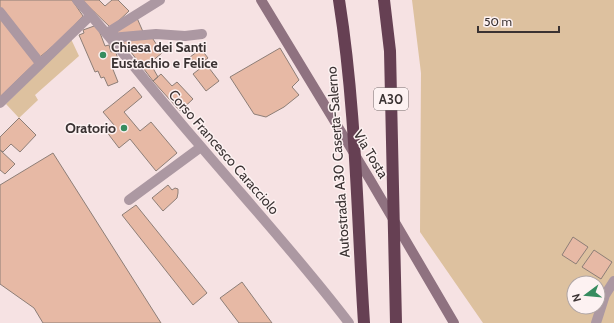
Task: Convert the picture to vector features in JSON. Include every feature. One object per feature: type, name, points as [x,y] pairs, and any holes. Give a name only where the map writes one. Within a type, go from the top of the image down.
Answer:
[{"type":"highway","name":"Autostrada A30 Caserta-Salerno","points":[[339,0],[344,32],[356,187],[364,323]]},
{"type":"highway","name":"A30","points":[[384,0],[390,51],[396,323]]},
{"type":"main road","name":"Via Tosta","points":[[261,0],[357,158],[454,323]]},
{"type":"street","name":"Corso Francesco Caracciolo","points":[[77,0],[109,35],[201,147],[319,284],[349,323]]},
{"type":"street","points":[[109,35],[160,0]]},
{"type":"street","points":[[0,12],[40,63]]},
{"type":"street","points":[[0,103],[40,63],[91,16]]},
{"type":"street","points":[[109,35],[156,34],[185,36],[202,34]]},
{"type":"street","points":[[129,200],[201,147]]},
{"type":"street","points":[[596,323],[605,295],[614,282]]},
{"type":"shaded area","points":[[412,0],[614,0],[614,323],[483,323],[420,232],[421,73]]},
{"type":"shaded area","points":[[71,39],[79,56],[35,95],[38,100],[19,118],[6,104]]},
{"type":"building","points":[[0,0],[72,0],[83,16],[65,36],[40,57],[0,7]]},
{"type":"building","points":[[82,0],[99,0],[105,6],[112,0],[118,0],[129,11],[111,28]]},
{"type":"building","points":[[0,17],[36,62],[0,97]]},
{"type":"building","points":[[137,18],[144,34],[119,35],[115,30]]},
{"type":"building","name":"Chiesa dei Santi Eustachio e Felice","points":[[97,25],[105,46],[109,45],[111,52],[115,50],[118,59],[115,60],[117,65],[112,67],[118,82],[108,86],[104,77],[101,78],[98,71],[95,72],[79,35],[84,33],[83,30]]},
{"type":"building","points":[[151,36],[162,53],[150,63],[158,77],[153,81],[121,39]]},
{"type":"building","points":[[280,48],[299,80],[292,87],[299,95],[284,107],[266,117],[254,114],[230,77]]},
{"type":"building","points":[[201,49],[208,58],[197,66],[190,57]]},
{"type":"building","points":[[206,64],[219,81],[206,91],[193,74]]},
{"type":"building","points":[[161,74],[172,86],[177,82],[193,99],[180,111],[153,81]]},
{"type":"building","name":"Oratorio","points":[[134,87],[142,97],[124,112],[140,131],[151,122],[177,153],[156,171],[130,139],[119,148],[106,131],[114,125],[103,112]]},
{"type":"building","points":[[19,118],[36,135],[20,152],[11,144],[3,152],[0,150],[0,137]]},
{"type":"building","points":[[0,150],[15,164],[5,174],[0,170]]},
{"type":"building","points":[[53,153],[161,323],[43,323],[34,308],[0,284],[0,185]]},
{"type":"building","points":[[168,185],[172,190],[175,188],[178,189],[178,193],[177,198],[163,211],[152,198]]},
{"type":"building","points":[[136,205],[207,293],[193,305],[122,215]]},
{"type":"building","points":[[573,237],[588,247],[576,264],[562,255]]},
{"type":"building","points":[[594,250],[612,262],[604,275],[595,275],[582,267]]},
{"type":"building","points":[[242,282],[272,323],[239,323],[220,298]]},
{"type":"place","name":"Chiesa dei Santi Eustachio e Felice","points":[[103,55]]},
{"type":"place","name":"Oratorio","points":[[124,128]]}]
